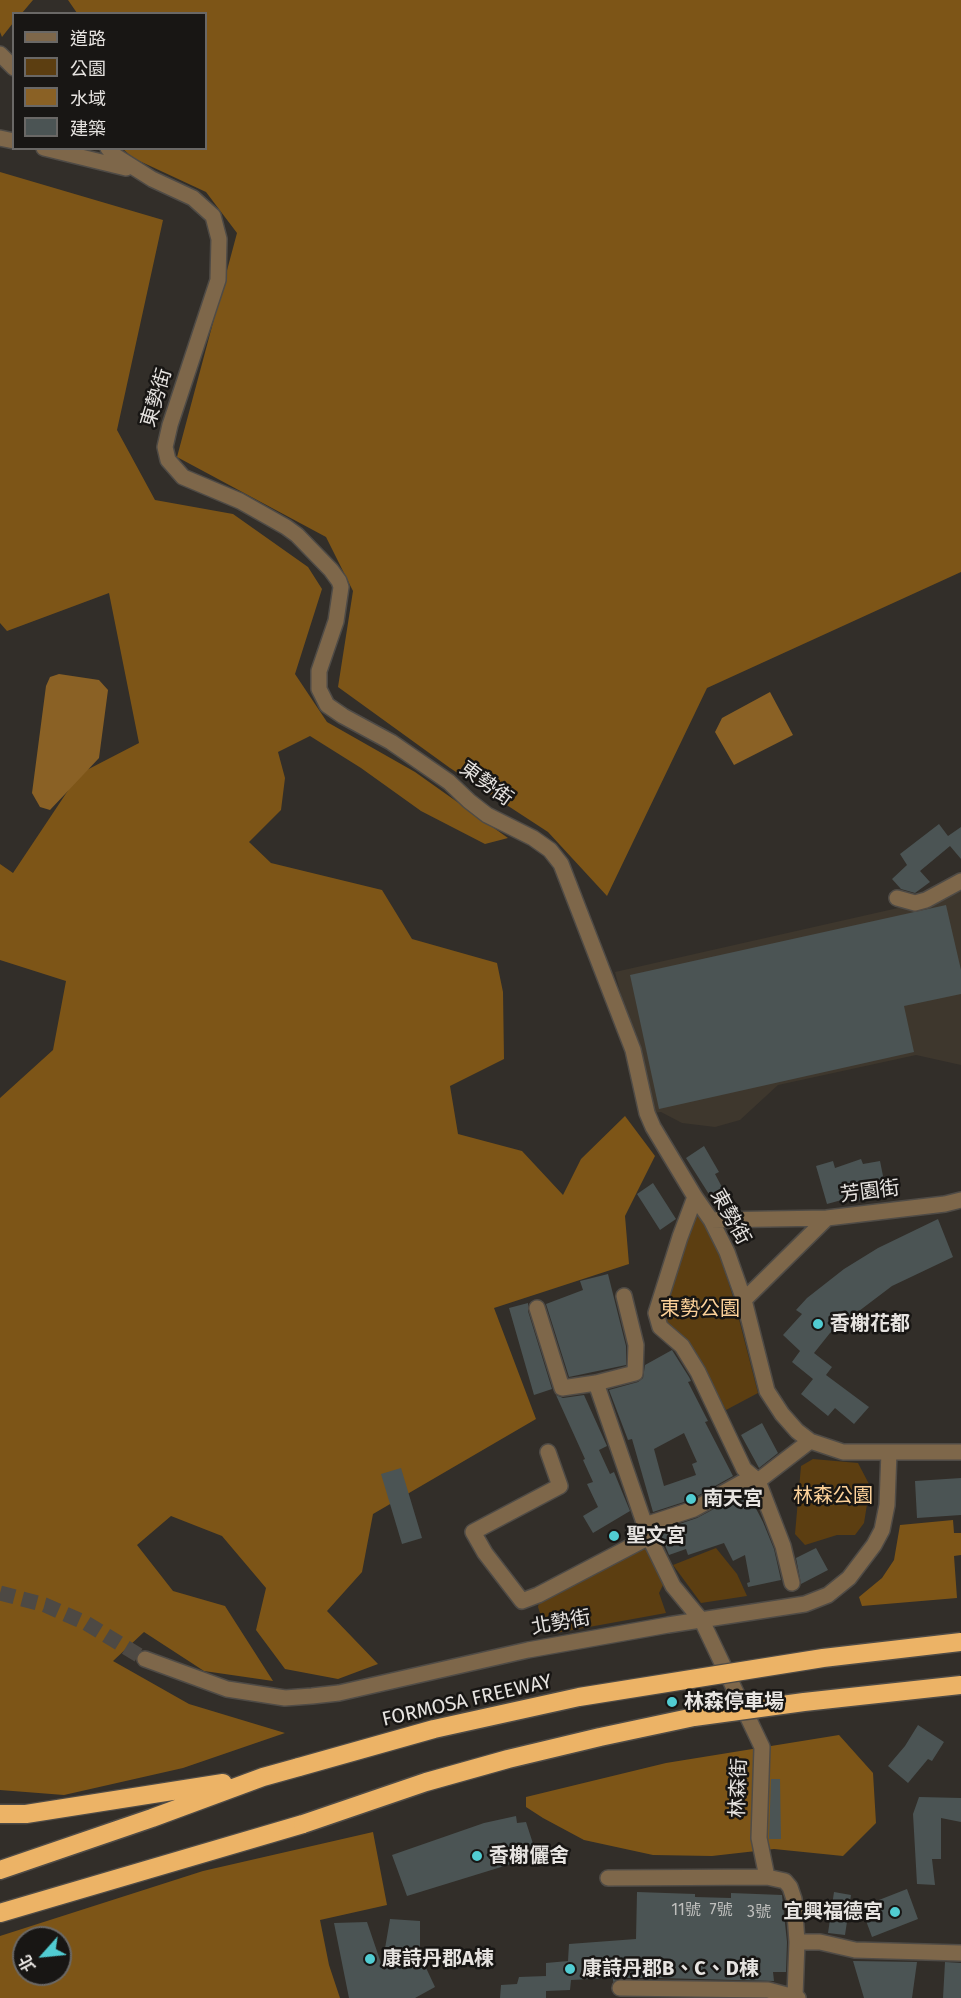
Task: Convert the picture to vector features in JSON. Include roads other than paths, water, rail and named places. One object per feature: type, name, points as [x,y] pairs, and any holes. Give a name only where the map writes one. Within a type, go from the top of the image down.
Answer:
[{"type":"highway","name":"FORMOSA FREEWAY","points":[[0,1870],[263,1777],[434,1729],[579,1697],[823,1658],[961,1642]]},
{"type":"highway","points":[[0,1913],[303,1824],[426,1782],[600,1737],[694,1717],[804,1702],[961,1685]]},
{"type":"highway","points":[[0,1814],[26,1814],[263,1777]]},
{"type":"highway","points":[[0,1918],[48,1898]]},
{"type":"street","points":[[0,54],[12,66]]},
{"type":"street","points":[[52,150],[140,171]]},
{"type":"street","name":"東勢街","points":[[111,150],[140,171],[193,198],[213,216],[219,239],[218,280],[170,425],[165,447],[168,459],[183,477],[240,501],[286,527],[297,535],[339,581],[341,587],[336,621],[319,671],[319,689],[327,705],[391,742],[449,782],[468,801],[487,814],[533,838],[550,850],[561,864],[633,1050],[647,1113],[653,1127],[711,1220],[727,1252],[744,1300],[760,1372],[767,1391],[782,1414],[810,1441],[843,1452],[961,1452]]},
{"type":"street","points":[[897,898],[915,903],[926,900],[961,881]]},
{"type":"street","points":[[695,1197],[656,1313],[660,1327],[682,1346],[698,1372],[744,1470],[755,1479],[783,1545],[792,1583]]},
{"type":"street","name":"芳園街","points":[[744,1300],[827,1218],[945,1204],[961,1200]]},
{"type":"street","points":[[711,1220],[827,1218]]},
{"type":"street","points":[[537,1308],[562,1388],[596,1383],[635,1373],[636,1345],[624,1296]]},
{"type":"street","name":"林森街","points":[[596,1383],[619,1443],[647,1531],[673,1586],[702,1621],[762,1747],[759,1838],[767,1877]]},
{"type":"street","points":[[548,1452],[560,1486],[473,1532],[522,1601],[538,1595],[647,1531],[755,1479],[810,1441]]},
{"type":"street","name":"北勢街","points":[[145,1659],[227,1689],[285,1698],[312,1696],[339,1693],[528,1650],[805,1604],[828,1595],[849,1578],[874,1545],[882,1530],[887,1505],[889,1452]]},
{"type":"street","points":[[608,1878],[767,1877],[785,1881],[794,1899],[797,1997],[768,1990],[620,1988]]},
{"type":"street","points":[[797,1942],[820,1942],[855,1950],[961,1953]]},
{"type":"water","points":[[59,674],[99,680],[108,690],[99,758],[50,810],[40,807],[32,793],[46,686],[50,677]]},
{"type":"water","points":[[770,692],[793,735],[734,765],[715,732],[722,718]]},
{"type":"tunnel","points":[[0,1593],[45,1605],[86,1623],[145,1659]]},
{"type":"place","name":"香榭花都","points":[[818,1324]]},
{"type":"place","name":"南天宮","points":[[691,1499]]},
{"type":"place","name":"聖文宮","points":[[614,1536]]},
{"type":"place","name":"林森停車場","points":[[672,1702]]},
{"type":"place","name":"香榭儷舍","points":[[477,1856]]},
{"type":"place","name":"宜興福德宮","points":[[895,1912]]},
{"type":"place","name":"康詩丹郡A棟","points":[[370,1959]]},
{"type":"place","name":"康詩丹郡B、C、D棟","points":[[570,1969]]},
{"type":"park label","name":"東勢公園","points":[[700,1309]]},
{"type":"park label","name":"林森公園","points":[[833,1496]]}]
